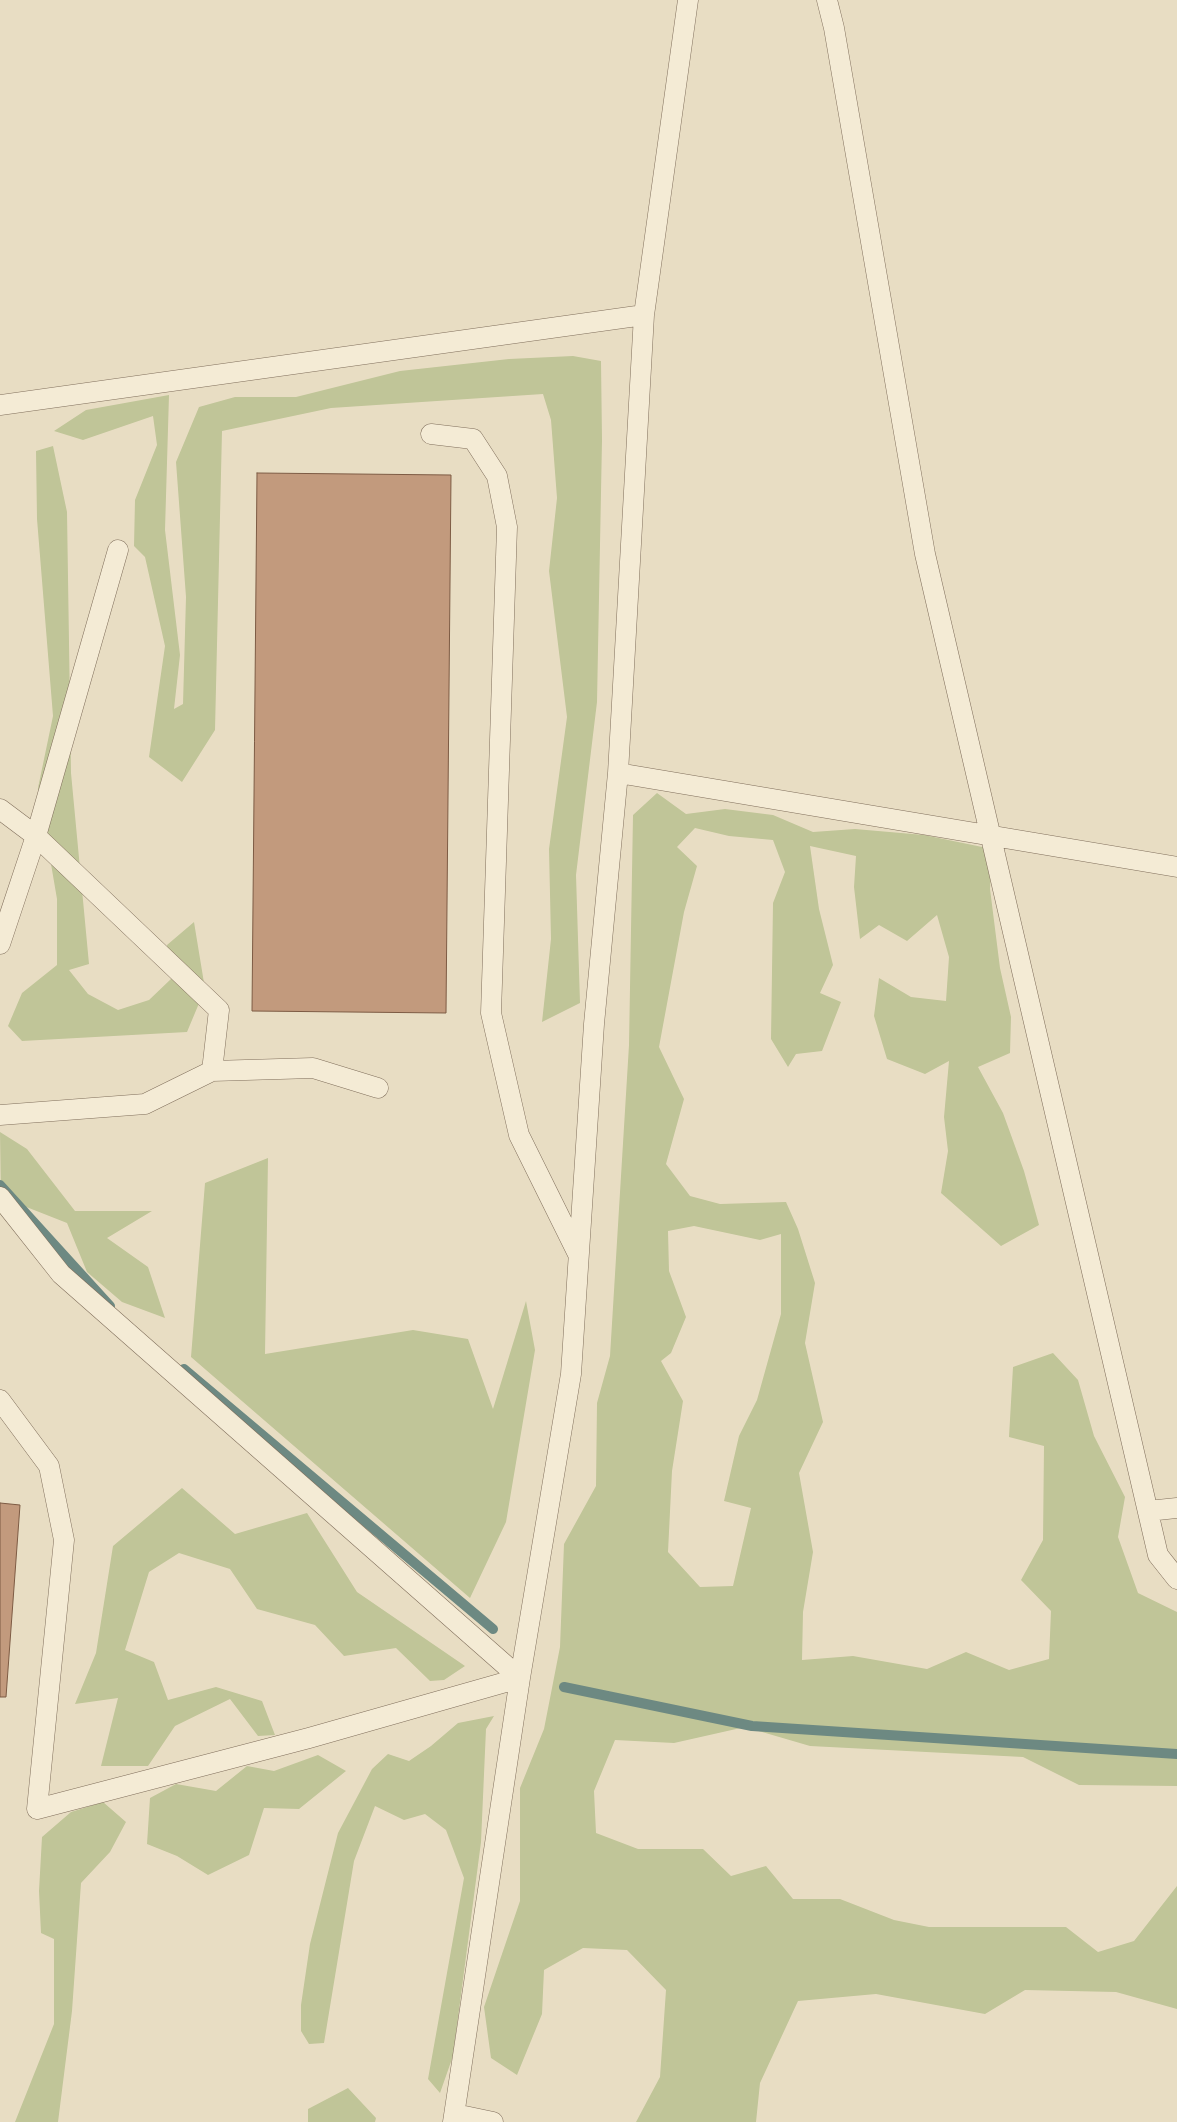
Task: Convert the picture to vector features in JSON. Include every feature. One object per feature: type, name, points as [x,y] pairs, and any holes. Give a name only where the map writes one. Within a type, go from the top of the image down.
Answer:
[{"type":"lane","points":[[493,2122],[454,2118],[520,1678],[571,1374],[594,1024],[618,773],[644,315],[688,0]]},
{"type":"lane","points":[[827,0],[834,28],[925,554],[989,836],[1158,1555],[1177,1579]]},
{"type":"lane","points":[[0,406],[644,315]]},
{"type":"lane","points":[[431,434],[473,439],[497,476],[507,527],[491,1012],[519,1136],[579,1256]]},
{"type":"lane","points":[[0,944],[36,836],[118,550]]},
{"type":"lane","points":[[618,773],[1177,867]]},
{"type":"lane","points":[[0,809],[36,836],[219,1010],[212,1071]]},
{"type":"lane","points":[[0,1115],[145,1104],[212,1071],[313,1068],[378,1088]]},
{"type":"lane","points":[[0,1197],[61,1274],[520,1678]]},
{"type":"lane","points":[[0,1400],[49,1466],[64,1540],[37,1809],[309,1738],[520,1678]]},
{"type":"lane","points":[[1148,1511],[1177,1508]]},
{"type":"green space","points":[[573,356],[601,361],[602,440],[597,702],[576,875],[580,1003],[542,1022],[551,939],[549,849],[567,717],[549,571],[557,498],[551,420],[543,394],[331,408],[222,431],[215,730],[182,782],[149,757],[165,646],[145,557],[134,546],[135,500],[157,445],[153,416],[83,440],[54,431],[86,410],[169,395],[165,530],[180,655],[174,709],[183,704],[186,597],[176,462],[199,407],[235,397],[296,397],[400,371],[509,359]]},
{"type":"green space","points":[[53,446],[67,512],[71,773],[89,964],[69,970],[88,994],[118,1010],[149,1000],[171,979],[167,945],[194,922],[205,989],[187,1032],[22,1041],[8,1026],[22,993],[57,965],[57,899],[38,788],[53,716],[37,519],[36,451]]},
{"type":"green space","points":[[657,793],[686,814],[725,809],[773,815],[813,832],[855,829],[924,835],[992,849],[990,889],[1000,968],[1011,1017],[1010,1053],[978,1067],[1003,1113],[1024,1171],[1039,1225],[1001,1246],[941,1193],[948,1151],[944,1117],[949,1061],[925,1074],[887,1059],[874,1016],[879,978],[911,997],[946,1001],[949,957],[937,915],[907,941],[879,925],[860,939],[854,887],[856,856],[810,846],[819,909],[833,965],[820,993],[841,1002],[822,1051],[796,1054],[788,1067],[771,1039],[773,903],[785,872],[773,840],[729,836],[695,828],[677,847],[697,866],[684,912],[659,1047],[684,1099],[666,1164],[690,1196],[720,1204],[786,1202],[798,1229],[815,1283],[805,1343],[823,1422],[799,1473],[813,1552],[803,1612],[802,1660],[853,1656],[927,1669],[966,1652],[1009,1670],[1049,1659],[1051,1611],[1021,1580],[1043,1540],[1044,1446],[1009,1437],[1013,1367],[1053,1353],[1078,1380],[1094,1436],[1125,1497],[1118,1537],[1138,1593],[1177,1612],[1177,1786],[1079,1785],[1023,1757],[810,1746],[745,1727],[674,1743],[615,1740],[594,1791],[596,1833],[638,1849],[703,1849],[731,1876],[766,1866],[793,1899],[840,1899],[894,1920],[929,1927],[1066,1927],[1098,1952],[1134,1941],[1177,1886],[1177,2009],[1116,1992],[1025,1990],[985,2014],[876,1994],[798,2001],[760,2083],[756,2122],[636,2122],[660,2077],[666,1990],[627,1950],[583,1948],[544,1970],[542,2014],[517,2075],[491,2058],[484,2007],[520,1901],[520,1788],[544,1729],[560,1647],[564,1544],[596,1486],[597,1403],[610,1356],[629,1045],[633,815]],"holes":[[[694,1226],[760,1240],[781,1234],[781,1314],[757,1400],[739,1436],[724,1501],[751,1508],[733,1586],[700,1587],[668,1552],[672,1471],[683,1401],[661,1361],[671,1353],[686,1317],[669,1271],[668,1231]]]},
{"type":"green space","points":[[0,1132],[27,1149],[75,1211],[152,1211],[107,1238],[148,1267],[165,1318],[122,1302],[87,1272],[67,1223],[1,1197]]},
{"type":"green space","points":[[268,1158],[265,1354],[413,1330],[468,1339],[493,1409],[526,1301],[535,1350],[506,1522],[470,1598],[191,1357],[205,1183]]},
{"type":"green space","points":[[182,1488],[235,1534],[307,1513],[357,1592],[465,1666],[444,1680],[430,1681],[396,1648],[344,1656],[315,1625],[257,1609],[230,1569],[179,1553],[149,1572],[125,1650],[154,1662],[168,1700],[216,1687],[262,1701],[275,1735],[258,1736],[230,1699],[175,1726],[148,1766],[101,1766],[118,1698],[75,1704],[96,1653],[113,1546]]},
{"type":"green space","points":[[494,1716],[486,1729],[481,1842],[453,2056],[440,2093],[428,2079],[464,1878],[446,1830],[425,1814],[404,1820],[375,1806],[354,1861],[324,2043],[309,2044],[301,2031],[301,2005],[310,1944],[338,1833],[372,1769],[388,1754],[409,1761],[431,1746],[458,1723]]},
{"type":"green space","points":[[318,1755],[346,1771],[299,1809],[264,1808],[249,1855],[208,1875],[177,1856],[147,1844],[150,1798],[176,1784],[216,1791],[247,1766],[274,1771]]},
{"type":"green space","points":[[103,1802],[126,1822],[110,1852],[81,1883],[72,2011],[58,2122],[15,2122],[54,2024],[54,1939],[41,1933],[39,1891],[42,1837],[71,1812]]},
{"type":"green space","points":[[348,2088],[376,2118],[375,2122],[308,2122],[308,2109]]},
{"type":"building","points":[[257,473],[451,475],[446,1013],[252,1011]]},
{"type":"building","points":[[0,1503],[20,1505],[6,1697],[0,1697]]},
{"type":"waterway","points":[[0,1185],[110,1306]]},
{"type":"waterway","points":[[184,1369],[493,1629]]},
{"type":"waterway","points":[[564,1687],[752,1726],[1177,1754]]}]
